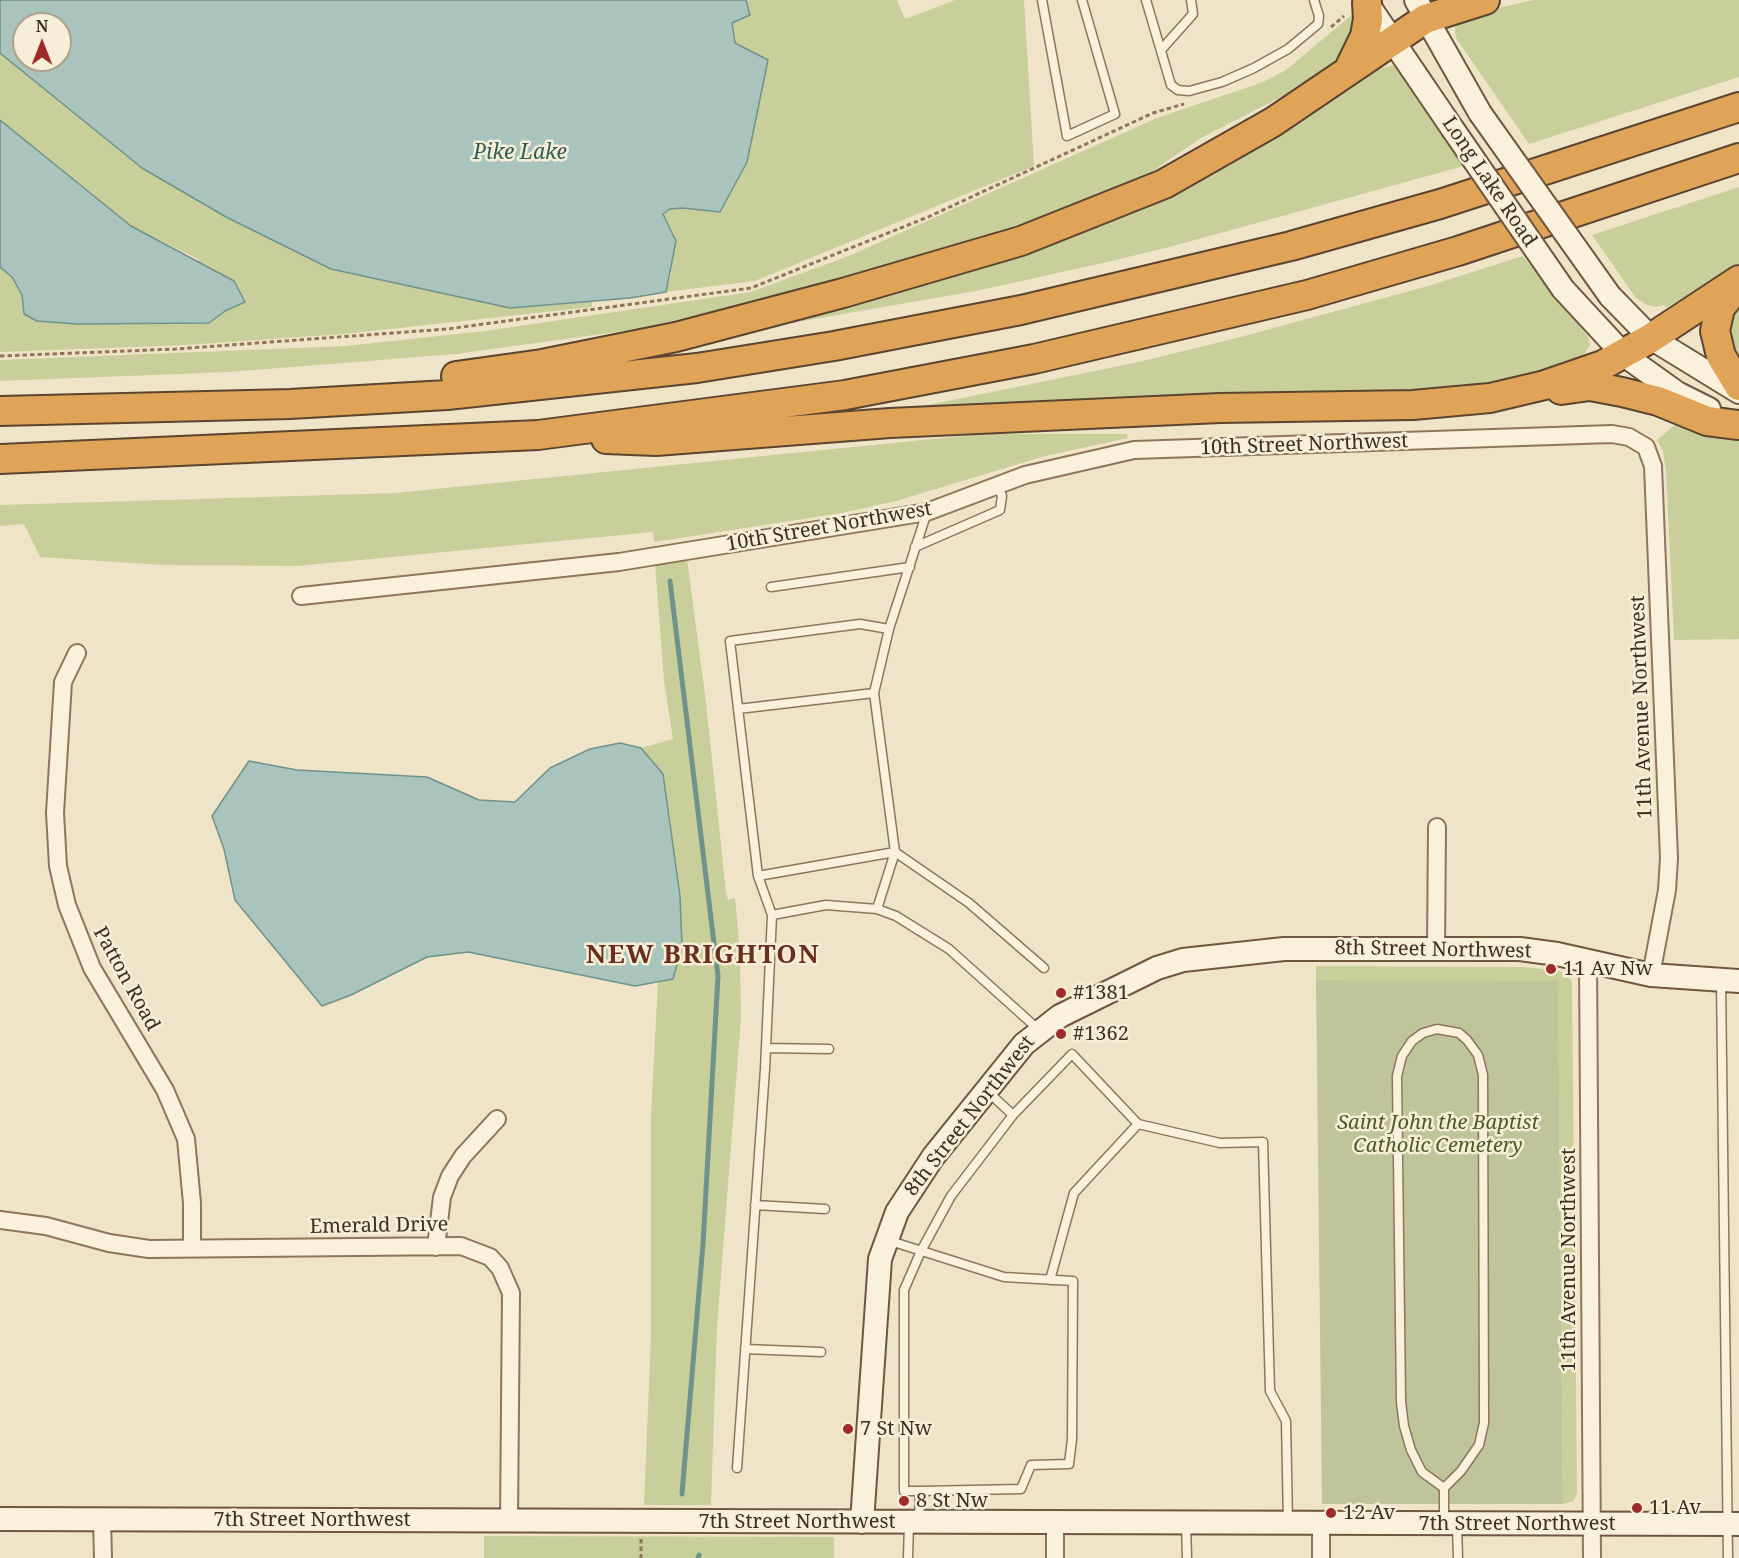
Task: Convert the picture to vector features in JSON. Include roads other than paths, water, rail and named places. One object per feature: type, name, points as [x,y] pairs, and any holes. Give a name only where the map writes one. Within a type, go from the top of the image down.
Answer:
[{"type":"highway","points":[[13,411],[423,380],[542,364],[718,326],[1021,242],[1137,197],[1274,122],[1394,40],[1421,10],[1485,0]]},
{"type":"highway","points":[[1348,70],[1365,36],[1368,20],[1366,2]]},
{"type":"highway","points":[[13,411],[290,404],[491,392],[707,366],[844,344],[1021,310],[1291,246],[1440,204],[1739,107]]},
{"type":"highway","points":[[0,459],[538,435],[844,395],[1034,359],[1307,295],[1458,251],[1739,158]]},
{"type":"highway","points":[[1517,392],[1582,373],[1624,355],[1739,280]]},
{"type":"highway","points":[[1739,285],[1720,308],[1715,331],[1721,356],[1739,386]]},
{"type":"highway","points":[[538,435],[656,441],[890,423],[1105,412],[1442,404],[1517,392],[1590,386],[1658,401],[1707,421],[1739,424]]},
{"type":"street","name":"Long Lake Road","points":[[1366,2],[1563,290],[1624,355]]},
{"type":"street","name":"Long Lake Road","points":[[1421,10],[1480,113],[1610,296],[1651,338]]},
{"type":"street","points":[[1651,338],[1739,392]]},
{"type":"street","points":[[1624,355],[1677,393],[1739,424]]},
{"type":"street","name":"10th Street Northwest","points":[[301,596],[619,562],[927,512],[1024,475],[1134,450],[1612,434],[1638,441]]},
{"type":"street","name":"11th Avenue Northwest","points":[[1638,441],[1646,447],[1653,466],[1669,858],[1667,890],[1651,975]]},
{"type":"street","name":"Patton Road","points":[[77,653],[63,682],[55,813],[58,866],[67,905],[92,968],[165,1090],[186,1139],[192,1203],[192,1248]]},
{"type":"street","points":[[1436,949],[1437,827]]},
{"type":"street","name":"8th Street Northwest","points":[[862,1522],[880,1258],[886,1240],[897,1212],[912,1185],[1024,1044],[1039,1030],[1060,1016],[1135,979],[1183,960],[1284,949],[1520,949],[1557,954],[1651,975],[1730,980]]},
{"type":"street","name":"11th Avenue Northwest","points":[[1588,961],[1592,1558]]},
{"type":"street","points":[[436,1247],[441,1197],[450,1176],[463,1156],[497,1119]]},
{"type":"street","name":"Emerald Drive","points":[[0,1220],[46,1226],[109,1244],[148,1249],[461,1246],[490,1257],[500,1268],[511,1293],[509,1520]]},
{"type":"street","name":"7th Street Northwest","points":[[0,1519],[1733,1524]]},
{"type":"street","points":[[102,1520],[103,1558]]},
{"type":"street","points":[[1055,1522],[1055,1558]]},
{"type":"street","points":[[1321,1523],[1321,1558]]},
{"type":"lane","points":[[1042,0],[1067,136],[1115,114],[1082,0]]},
{"type":"lane","points":[[1146,0],[1171,85],[1178,90],[1189,91],[1222,82],[1288,49],[1318,24],[1319,16],[1314,0]]},
{"type":"lane","points":[[1161,50],[1192,14],[1191,0]]},
{"type":"lane","points":[[915,547],[1000,510],[1002,496],[997,485]]},
{"type":"lane","points":[[877,909],[896,852],[874,693],[889,629],[927,512]]},
{"type":"lane","points":[[771,587],[910,567]]},
{"type":"lane","points":[[737,1468],[766,1048],[772,915],[758,876],[730,641],[860,624],[889,629]]},
{"type":"lane","points":[[738,709],[874,693]]},
{"type":"lane","points":[[758,876],[896,852],[969,903],[1044,968]]},
{"type":"lane","points":[[772,915],[826,905],[877,909],[896,916],[949,949],[1039,1030]]},
{"type":"lane","points":[[1728,1558],[1733,1524],[1730,980]]},
{"type":"lane","points":[[1444,1488],[1461,1471],[1479,1445],[1484,1423],[1483,1075],[1478,1055],[1467,1040],[1460,1033],[1437,1029],[1424,1033],[1412,1041],[1402,1056],[1396,1076],[1401,1402],[1404,1426],[1422,1472],[1444,1488],[1458,1558]]},
{"type":"lane","points":[[766,1048],[829,1049]]},
{"type":"lane","points":[[886,1240],[921,1251],[1004,1277],[1073,1281],[1072,1439],[1069,1464],[1030,1464],[1021,1489],[904,1491],[904,1290],[921,1251],[951,1196],[1013,1115],[1072,1053],[1138,1124],[1220,1143],[1263,1142],[1270,1390],[1286,1421],[1288,1523]]},
{"type":"lane","points":[[986,1090],[1013,1115]]},
{"type":"lane","points":[[1050,1280],[1074,1193],[1138,1124]]},
{"type":"lane","points":[[755,1205],[825,1209]]},
{"type":"lane","points":[[745,1349],[821,1353]]},
{"type":"lane","points":[[908,1558],[920,1491]]},
{"type":"lane","points":[[1186,1524],[1187,1558]]},
{"type":"water","name":"Pike Lake","points":[[0,0],[746,0],[750,15],[732,23],[735,43],[768,60],[747,162],[720,212],[683,208],[670,209],[663,214],[676,241],[666,292],[630,298],[510,308],[331,269],[226,217],[142,168],[23,72],[72,72],[72,12],[12,12],[12,63],[0,53]]},
{"type":"water","points":[[0,120],[131,226],[234,281],[245,302],[225,311],[209,323],[77,324],[37,321],[24,314],[22,295],[12,277],[0,267]]},
{"type":"water","points":[[620,743],[641,748],[663,774],[680,896],[682,946],[673,979],[635,986],[468,952],[427,957],[351,995],[322,1006],[235,900],[224,849],[212,816],[249,761],[297,770],[427,777],[479,800],[515,802],[550,768],[590,749]]},
{"type":"waterway","points":[[670,581],[718,976],[703,1244],[682,1494]]},
{"type":"place","name":"11 Av Nw","points":[[1551,969]]},
{"type":"place","name":"#1381","points":[[1061,993]]},
{"type":"place","name":"#1362","points":[[1061,1034]]},
{"type":"place","name":"7 St Nw","points":[[848,1429]]},
{"type":"place","name":"8 St Nw","points":[[904,1501]]},
{"type":"place","name":"11 Av","points":[[1637,1508]]},
{"type":"place","name":"12 Av","points":[[1331,1513]]},
{"type":"district","name":"NEW BRIGHTON","points":[[703,956]]},
{"type":"park label","name":"Saint John the Baptist Catholic Cemetery","points":[[1438,1134]]}]
